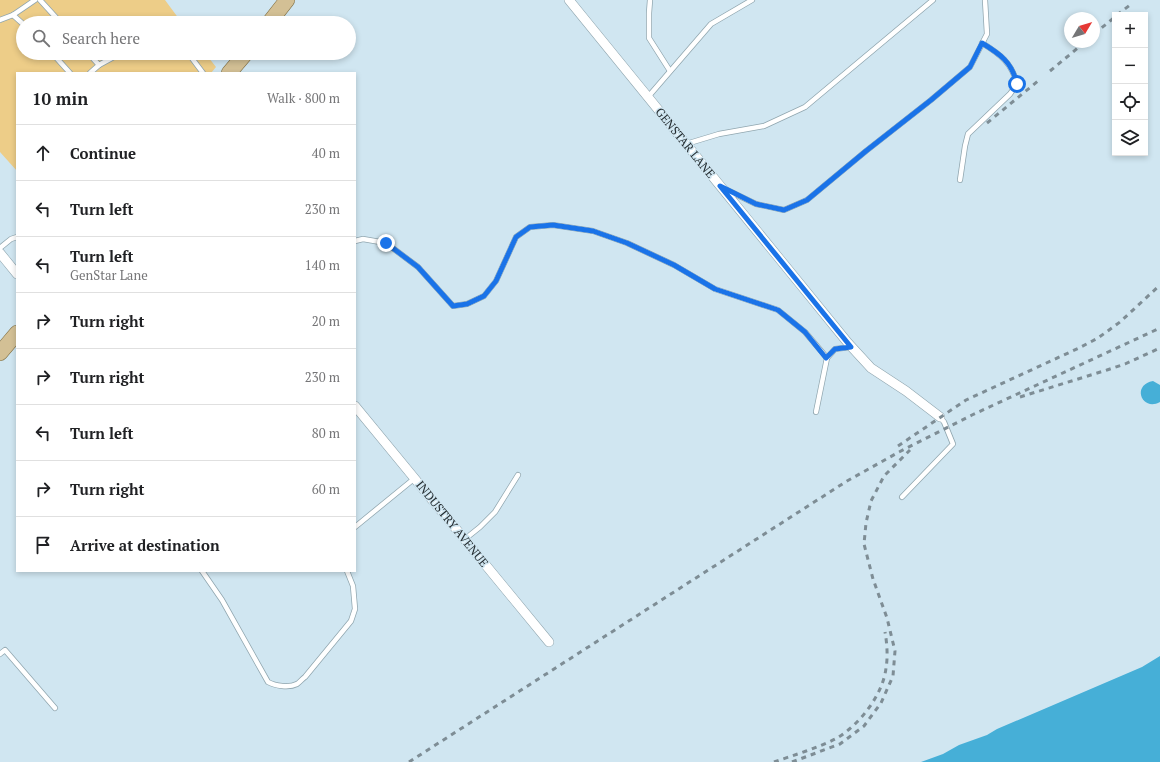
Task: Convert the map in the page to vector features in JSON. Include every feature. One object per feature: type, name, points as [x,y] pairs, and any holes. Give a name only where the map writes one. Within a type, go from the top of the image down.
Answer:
[{"type":"main road","points":[[274,16],[287,0]]},
{"type":"main road","points":[[230,72],[240,60]]},
{"type":"main road","points":[[0,353],[16,334]]},
{"type":"street","name":"GENSTAR LANE","points":[[569,0],[851,347],[871,368],[906,391],[940,417]]},
{"type":"street","points":[[0,253],[16,273]]},
{"type":"street","name":"INDUSTRY AVENUE","points":[[356,407],[549,642]]},
{"type":"lane","points":[[0,20],[13,15],[36,0]]},
{"type":"lane","points":[[40,0],[55,16]]},
{"type":"lane","points":[[650,0],[650,38],[670,71]]},
{"type":"lane","points":[[648,97],[711,24],[752,0]]},
{"type":"lane","points":[[686,144],[719,134],[764,126],[805,107],[933,0]]},
{"type":"lane","points":[[720,186],[756,204],[784,210],[807,200],[970,67],[987,34],[985,0]]},
{"type":"lane","points":[[13,15],[16,18]]},
{"type":"lane","points":[[960,180],[964,146],[968,134],[1010,94],[1017,84],[1014,72],[1008,62],[997,52],[982,43]]},
{"type":"lane","points":[[58,60],[69,72]]},
{"type":"lane","points":[[94,60],[99,65]]},
{"type":"lane","points":[[91,72],[108,60]]},
{"type":"lane","points":[[194,60],[203,72]]},
{"type":"lane","points":[[356,241],[363,239],[386,243],[418,267],[453,306],[467,304],[484,296],[496,281],[516,237],[530,227],[553,225],[593,231],[627,243],[674,265],[715,289],[778,310],[805,332],[826,358]]},
{"type":"lane","points":[[0,248],[11,239],[16,237]]},
{"type":"lane","points":[[816,412],[826,358],[835,349],[851,347]]},
{"type":"lane","points":[[902,497],[953,444],[940,417]]},
{"type":"lane","points":[[465,539],[495,512],[518,475]]},
{"type":"lane","points":[[356,525],[415,478]]},
{"type":"lane","points":[[203,572],[222,600],[268,682],[284,686],[296,685],[305,677],[352,621],[355,609],[353,586],[347,572]]},
{"type":"lane","points":[[0,654],[5,650],[55,708]]},
{"type":"shaded area","points":[[0,0],[165,0],[177,16],[16,16],[16,60],[210,60],[216,67],[212,72],[16,72],[16,170],[0,152]]},
{"type":"water","points":[[1153,381],[1160,385],[1160,402],[1148,404],[1142,397],[1142,387],[1146,383]]},
{"type":"water","points":[[1160,656],[1160,762],[921,762],[943,754],[959,745],[987,735],[997,729],[1142,667]]},
{"type":"railway","points":[[1121,12],[1130,5]]},
{"type":"railway","points":[[1100,29],[1112,19]]},
{"type":"railway","points":[[1050,71],[1078,48]]},
{"type":"railway","points":[[987,123],[1038,81]]},
{"type":"railway","points":[[898,446],[966,400],[1098,338],[1120,322],[1160,285]]},
{"type":"railway","points":[[409,762],[847,481],[899,452],[972,415],[1160,328]]},
{"type":"railway","points":[[1020,397],[1125,364],[1160,348]]},
{"type":"railway","points":[[792,762],[840,744],[864,726],[881,703],[893,676],[895,651],[887,618],[873,579],[864,544],[866,523],[871,501],[884,476],[910,450]]},
{"type":"railway","points":[[774,762],[830,742],[854,725],[869,708],[880,688],[887,664],[885,632]]},
{"type":"route","points":[[386,243],[418,267],[453,306],[467,304],[484,296],[496,281],[516,237],[530,227],[553,225],[593,231],[627,243],[674,265],[715,289],[778,310],[805,332],[826,358],[835,349],[851,347],[720,186],[756,204],[784,210],[807,200],[970,67],[982,43],[997,52],[1008,62],[1014,72],[1017,84]]}]
